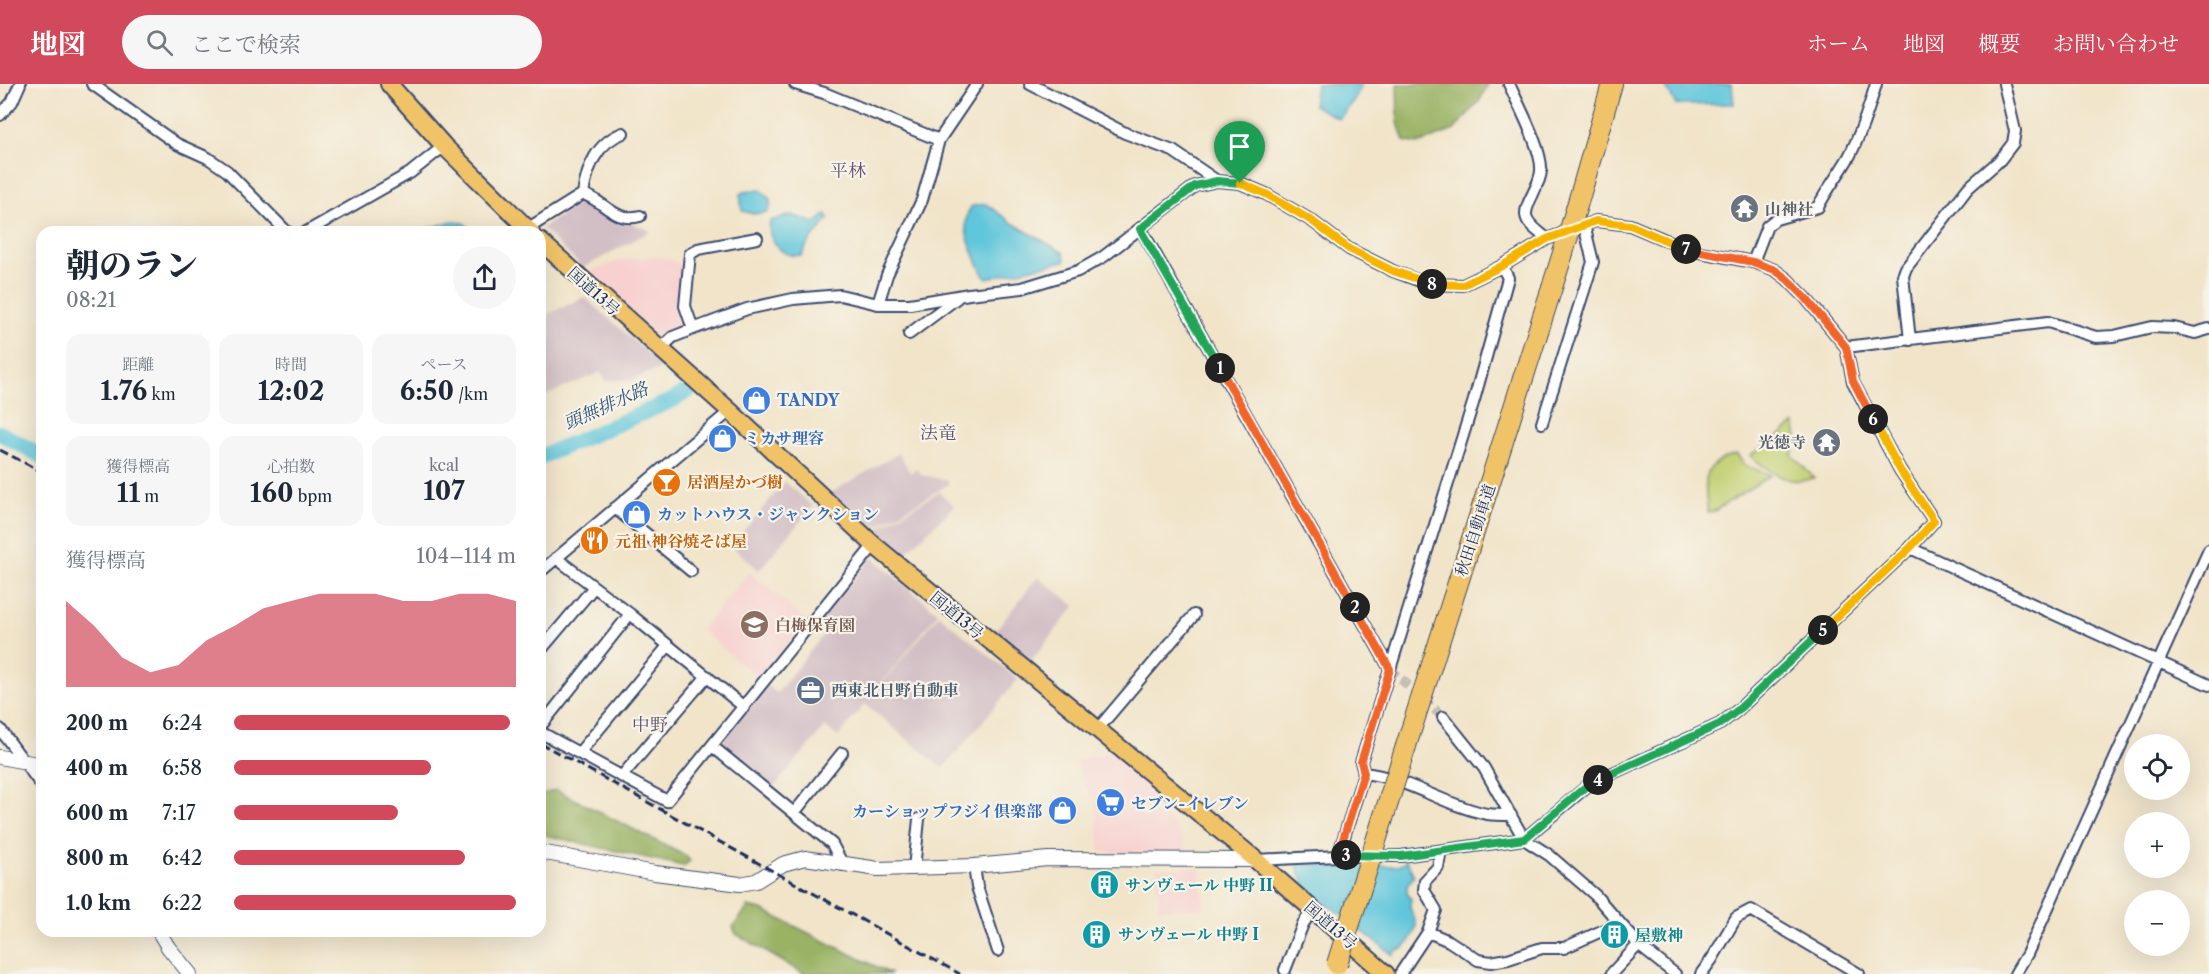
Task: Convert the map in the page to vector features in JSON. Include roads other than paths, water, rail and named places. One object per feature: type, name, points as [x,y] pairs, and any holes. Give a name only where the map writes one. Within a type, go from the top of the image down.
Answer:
[{"type":"highway","points":[[389,84],[444,146],[524,226]]},
{"type":"highway","name":"秋田自動車道","points":[[1335,969],[1563,253],[1612,84]]},
{"type":"highway","name":"国道13号","points":[[546,246],[730,411],[874,545],[1256,860],[1386,974]]},
{"type":"street","points":[[0,115],[12,102],[20,84]]},
{"type":"street","points":[[92,84],[177,144],[208,158],[227,171],[281,226]]},
{"type":"street","points":[[795,84],[824,93],[939,140]]},
{"type":"street","points":[[878,304],[887,274],[922,200],[939,140],[977,84]]},
{"type":"street","points":[[1030,84],[1125,133],[1173,151],[1217,181]]},
{"type":"street","points":[[1509,84],[1536,147],[1542,169],[1538,186],[1526,213],[1528,222],[1547,239]]},
{"type":"street","points":[[1753,262],[1767,226],[1776,219],[1818,207],[1849,155],[1870,105],[1876,84]]},
{"type":"street","points":[[1910,340],[1903,276],[1906,268],[1968,188],[2000,159],[2013,143],[2015,131],[2004,84]]},
{"type":"street","points":[[536,226],[583,194],[586,172],[597,151],[613,137],[623,133]]},
{"type":"street","points":[[317,226],[410,173],[444,146]]},
{"type":"street","points":[[546,853],[655,873],[740,884],[756,881],[783,864],[794,860],[823,860],[878,869],[914,869],[1048,859],[1256,860],[1338,855],[1401,856],[1524,839],[1590,783],[1720,724],[1738,710],[1910,548],[1934,521],[1900,470],[1853,381],[1846,347],[1787,279],[1775,270],[1753,262],[1689,250],[1630,225],[1596,221],[1547,239],[1502,266],[1463,285],[1428,284],[1393,271],[1349,249],[1312,221],[1266,194],[1240,183],[1217,181],[1195,186],[1103,257],[1078,271],[1022,288],[910,304],[878,304],[840,295],[793,299],[747,309],[693,329],[673,337],[660,349]]},
{"type":"street","points":[[583,194],[620,216],[630,219],[640,216]]},
{"type":"street","points":[[1542,423],[1593,262],[1584,225]]},
{"type":"street","points":[[1140,229],[1390,669]]},
{"type":"street","points":[[693,329],[685,306],[690,254],[698,249],[757,238]]},
{"type":"street","points":[[1338,855],[1364,773],[1361,762],[1477,389],[1508,278],[1502,266]]},
{"type":"street","points":[[909,334],[960,296]]},
{"type":"street","points":[[1846,347],[2048,322],[2096,337],[2114,336],[2152,327],[2174,328],[2195,333],[2209,329]]},
{"type":"street","points":[[546,567],[730,411]]},
{"type":"street","points":[[615,508],[692,571]]},
{"type":"street","points":[[546,734],[667,801],[874,545]]},
{"type":"street","points":[[1910,548],[2209,685]]},
{"type":"street","points":[[2015,974],[2027,954],[2209,550]]},
{"type":"street","points":[[556,558],[630,614],[744,707]]},
{"type":"street","points":[[546,644],[594,586]]},
{"type":"street","points":[[546,722],[630,614]]},
{"type":"street","points":[[1096,730],[1194,615]]},
{"type":"street","points":[[579,753],[668,646]]},
{"type":"street","points":[[622,776],[707,676]]},
{"type":"street","points":[[1443,717],[1484,768],[1524,839],[1549,855],[1595,895],[1639,944],[1675,974]]},
{"type":"street","points":[[0,729],[36,778]]},
{"type":"street","points":[[712,746],[832,844],[843,865]]},
{"type":"street","points":[[794,813],[842,753]]},
{"type":"street","points":[[0,757],[36,764]]},
{"type":"street","points":[[1364,773],[1376,774],[1487,813],[1511,815]]},
{"type":"street","points":[[914,869],[919,819]]},
{"type":"street","points":[[1400,974],[1428,932],[1436,910],[1424,890],[1425,881],[1438,867],[1441,850]]},
{"type":"street","points":[[974,866],[977,887],[998,951]]},
{"type":"street","points":[[1285,970],[1303,924],[1313,909]]},
{"type":"street","points":[[1701,974],[1736,918],[1751,910],[1859,974]]},
{"type":"street","points":[[1428,932],[1449,941],[1478,960],[1491,962],[1542,948],[1564,948],[1619,923]]},
{"type":"street","points":[[161,937],[190,974]]},
{"type":"street","points":[[1612,974],[1639,944]]},
{"type":"water","points":[[1316,84],[1362,84],[1356,97],[1339,119],[1313,105]]},
{"type":"water","points":[[1664,84],[1732,84],[1734,104],[1676,105]]},
{"type":"water","points":[[761,190],[770,199],[767,212],[753,214],[742,211],[740,194]]},
{"type":"water","points":[[986,204],[1014,224],[1064,253],[1065,261],[987,278],[983,275],[966,231],[966,222],[972,206]]},
{"type":"water","points":[[826,214],[829,219],[808,243],[802,255],[788,254],[777,247],[773,241],[769,228],[770,221],[792,215],[815,223]]},
{"type":"water","points":[[452,221],[464,223],[467,226],[437,226]]},
{"type":"water","points":[[1407,861],[1414,876],[1407,886],[1407,893],[1411,899],[1410,909],[1416,926],[1405,947],[1396,950],[1393,955],[1306,888],[1298,870],[1298,864],[1398,866]]},
{"type":"waterway","name":"頭無排水路","points":[[546,454],[673,400],[688,391]]},
{"type":"waterway","name":"頭無排水路","points":[[0,433],[36,453]]},
{"type":"tunnel","points":[[1390,669],[1443,717]]},
{"type":"railway","points":[[0,450],[36,469]]},
{"type":"railway","points":[[546,746],[960,974]]},
{"type":"place","name":"山神社","points":[[1744,209]]},
{"type":"place","name":"TANDY","points":[[756,400]]},
{"type":"place","name":"ミカサ理容","points":[[723,438]]},
{"type":"place","name":"光徳寺","points":[[1827,442]]},
{"type":"place","name":"居酒屋かづ樹","points":[[666,482]]},
{"type":"place","name":"カットハウス・ジャンクション","points":[[636,514]]},
{"type":"place","name":"元祖 神谷焼そば屋","points":[[594,541]]},
{"type":"place","name":"白梅保育園","points":[[754,625]]},
{"type":"place","name":"西東北日野自動車","points":[[810,690]]},
{"type":"place","name":"セブン-イレブン","points":[[1110,803]]},
{"type":"place","name":"カーショップフジイ倶楽部","points":[[1063,811]]},
{"type":"place","name":"サンヴェール 中野 II","points":[[1104,885]]},
{"type":"place","name":"サンヴェール 中野 I","points":[[1097,934]]},
{"type":"place","name":"屋敷神","points":[[1614,935]]},
{"type":"district","name":"平林","points":[[848,171]]},
{"type":"district","name":"法竜","points":[[938,433]]},
{"type":"district","name":"中野","points":[[650,725]]}]
